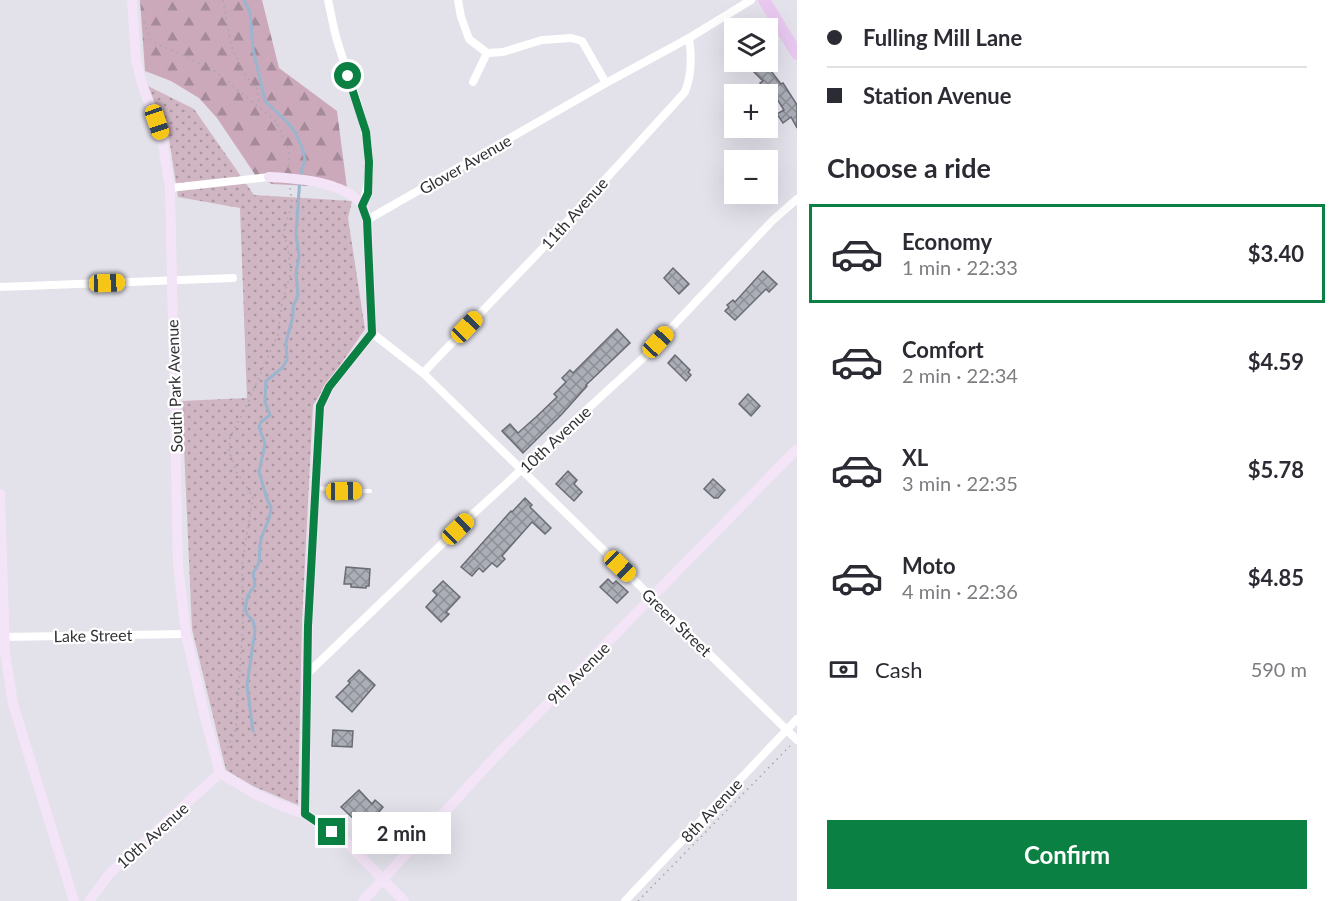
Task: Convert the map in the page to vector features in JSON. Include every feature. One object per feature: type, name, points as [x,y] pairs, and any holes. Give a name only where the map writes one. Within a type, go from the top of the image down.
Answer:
[{"type":"main road","points":[[764,0],[797,54]]},
{"type":"street","name":"South Park Avenue","points":[[132,0],[135,51],[140,75],[162,138],[170,188],[178,565],[186,634],[220,773]]},
{"type":"street","points":[[328,0],[336,38],[366,132],[369,162],[368,193],[362,206]]},
{"type":"street","points":[[458,0],[460,17],[469,39],[487,53],[503,52],[542,40],[571,38],[582,42],[606,82]]},
{"type":"street","name":"Glover Avenue","points":[[367,220],[606,82],[689,38],[751,0]]},
{"type":"street","name":"11th Avenue","points":[[423,373],[541,250],[685,92],[690,79],[692,56],[689,38]]},
{"type":"street","points":[[473,82],[487,53]]},
{"type":"street","points":[[170,188],[269,177],[306,181],[328,185],[350,194],[362,206],[367,220],[372,333],[329,387],[320,406],[307,674],[305,814]]},
{"type":"street","name":"10th Avenue","points":[[307,674],[522,469],[642,359],[772,221],[797,199]]},
{"type":"street","points":[[0,287],[234,278]]},
{"type":"street","name":"Green Street","points":[[372,333],[423,373],[787,729],[795,741]]},
{"type":"street","name":"9th Avenue","points":[[363,901],[497,755],[797,449]]},
{"type":"street","points":[[0,494],[2,637],[14,704],[74,901]]},
{"type":"street","name":"Lake Street","points":[[2,637],[186,634]]},
{"type":"street","name":"8th Avenue","points":[[625,901],[797,719]]},
{"type":"street","points":[[220,773],[255,794],[305,814],[346,842],[404,901]]},
{"type":"street","name":"10th Avenue","points":[[89,901],[110,873],[220,773]]},
{"type":"lane","points":[[315,488],[370,491]]},
{"type":"path","points":[[223,0],[231,45],[242,71],[258,90],[259,104]]},
{"type":"path","points":[[142,17],[151,41],[212,69],[278,122],[289,152],[292,179],[292,203],[283,235],[288,243],[291,272],[282,303],[278,334],[246,407],[230,437],[229,452],[236,471],[253,497],[242,565],[243,621],[236,729],[226,751],[214,755]]},
{"type":"path","points":[[638,901],[795,741]]},
{"type":"green space","points":[[140,0],[262,0],[279,68],[337,111],[347,188],[272,184],[256,176],[217,118],[199,98],[171,81],[145,71]]},
{"type":"shaded area","points":[[148,86],[194,109],[254,195],[352,201],[348,218],[365,329],[313,405],[302,620],[298,805],[253,786],[226,770],[192,629],[182,401],[247,398],[240,208],[178,197],[169,138]]},
{"type":"building","points":[[754,72],[772,72],[781,84],[783,83],[797,105],[797,128],[791,117],[783,123],[778,116],[784,110],[778,100],[778,84],[761,84],[763,81]]},
{"type":"building","points":[[673,268],[689,284],[679,294],[664,278]]},
{"type":"building","points":[[763,271],[777,284],[769,292],[766,289],[735,320],[725,311],[729,307],[727,305],[733,300],[735,302]]},
{"type":"building","points":[[617,329],[630,343],[586,385],[562,414],[523,453],[502,431],[510,424],[518,433],[557,397],[554,394],[566,382],[562,378],[570,370],[573,373]]},
{"type":"building","points":[[675,355],[690,370],[688,372],[691,375],[686,381],[668,363]]},
{"type":"building","points":[[748,394],[760,406],[751,416],[739,404]]},
{"type":"building","points":[[568,471],[577,480],[574,484],[582,492],[574,501],[556,484]]},
{"type":"building","points":[[713,479],[725,490],[718,498],[714,498],[704,489]]},
{"type":"building","points":[[525,498],[532,505],[530,507],[551,528],[545,534],[532,522],[502,556],[505,559],[497,567],[492,563],[483,572],[479,568],[472,576],[461,567]]},
{"type":"building","points":[[346,567],[370,569],[369,586],[366,588],[351,587],[351,584],[344,584]]},
{"type":"building","points":[[608,579],[613,584],[616,581],[628,592],[617,603],[600,587]]},
{"type":"building","points":[[443,581],[460,597],[446,612],[449,614],[441,622],[426,607],[437,595],[433,591]]},
{"type":"building","points":[[359,670],[375,685],[352,712],[336,697]]},
{"type":"building","points":[[333,730],[353,731],[352,747],[332,746]]},
{"type":"building","points":[[359,790],[372,804],[375,800],[383,807],[379,812],[395,827],[380,847],[369,836],[370,834],[341,807]]},
{"type":"waterway","points":[[244,0],[250,12],[253,49],[265,101],[295,132],[305,159],[300,177],[296,234],[299,256],[296,273],[298,296],[293,307],[286,342],[287,360],[282,368],[266,381],[265,402],[270,415],[261,422],[259,427],[265,444],[259,472],[271,507],[261,540],[258,564],[253,573],[255,585],[248,595],[245,609],[253,621],[255,631],[247,685],[253,731]]},
{"type":"route","points":[[332,832],[305,814],[308,626],[320,406],[329,387],[372,333],[367,220],[362,206],[368,193],[369,162],[366,132],[348,76]]}]
